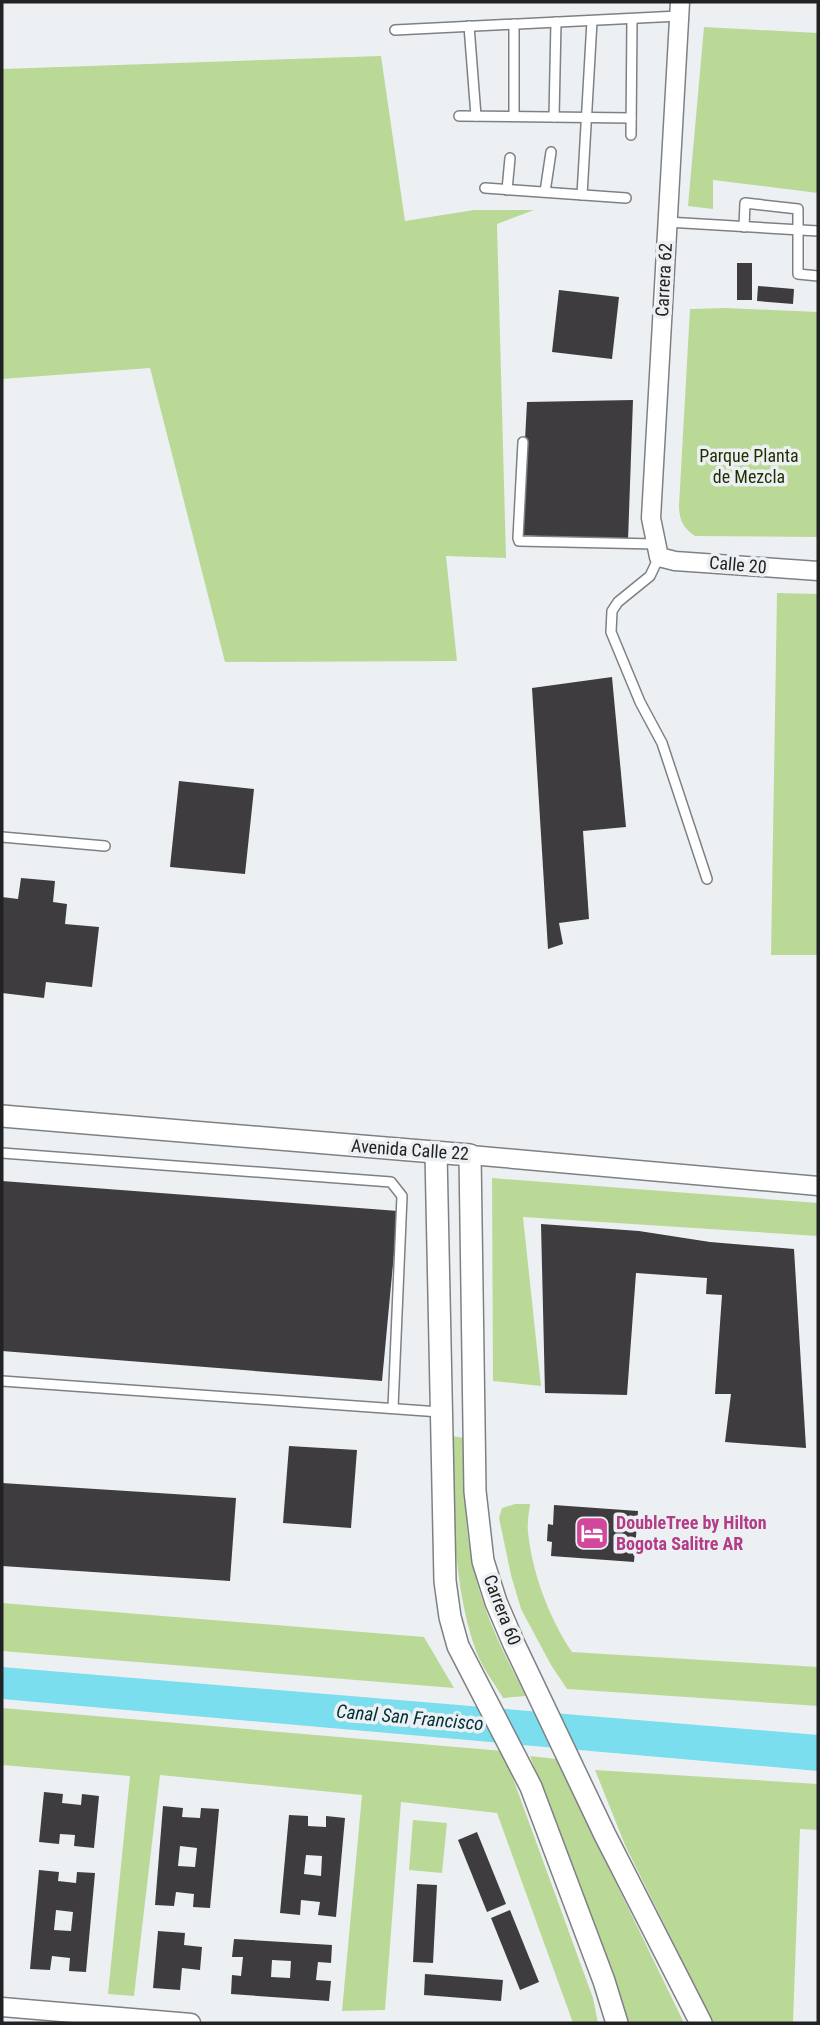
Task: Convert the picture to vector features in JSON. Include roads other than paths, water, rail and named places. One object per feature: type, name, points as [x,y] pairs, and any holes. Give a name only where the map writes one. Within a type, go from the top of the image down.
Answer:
[{"type":"street","name":"Carrera 62","points":[[657,550],[651,517],[679,9]]},
{"type":"street","name":"Calle 20","points":[[657,550],[675,561],[818,571]]},
{"type":"street","name":"Avenida Calle 22","points":[[2,1116],[818,1186]]},
{"type":"street","points":[[436,1153],[445,1581],[450,1617],[458,1646],[531,1787],[604,1981],[617,2023]]},
{"type":"street","name":"Carrera 60","points":[[470,1155],[475,1491],[483,1561],[496,1602],[534,1685],[611,1846],[701,2023]]},
{"type":"street","points":[[441,1412],[473,1414]]},
{"type":"street","points":[[2,2007],[191,2023]]},
{"type":"lane","points":[[395,30],[632,19],[679,9]]},
{"type":"lane","points":[[631,135],[632,19]]},
{"type":"lane","points":[[582,195],[592,20]]},
{"type":"lane","points":[[554,117],[556,22]]},
{"type":"lane","points":[[514,24],[514,116]]},
{"type":"lane","points":[[469,26],[476,116]]},
{"type":"lane","points":[[458,116],[631,118]]},
{"type":"lane","points":[[545,192],[551,152]]},
{"type":"lane","points":[[507,190],[510,159]]},
{"type":"lane","points":[[485,188],[626,198]]},
{"type":"lane","points":[[744,227],[745,203],[798,209],[798,274],[818,276]]},
{"type":"lane","points":[[667,222],[818,232]]},
{"type":"lane","points":[[523,442],[519,541],[657,550],[650,576],[618,602],[612,611],[611,632],[640,702],[662,743],[707,878]]},
{"type":"lane","points":[[2,837],[105,846]]},
{"type":"lane","points":[[2,1153],[391,1182],[402,1195],[393,1408]]},
{"type":"lane","points":[[2,1381],[441,1412]]},
{"type":"water","name":"Canal San Francisco","points":[[2,1667],[818,1735],[818,1771],[2,1699]]},
{"type":"place","name":"DoubleTree by Hilton Bogota Salitre AR","points":[[592,1533]]},
{"type":"park label","name":"Parque Planta de Mezcla","points":[[749,466]]}]
